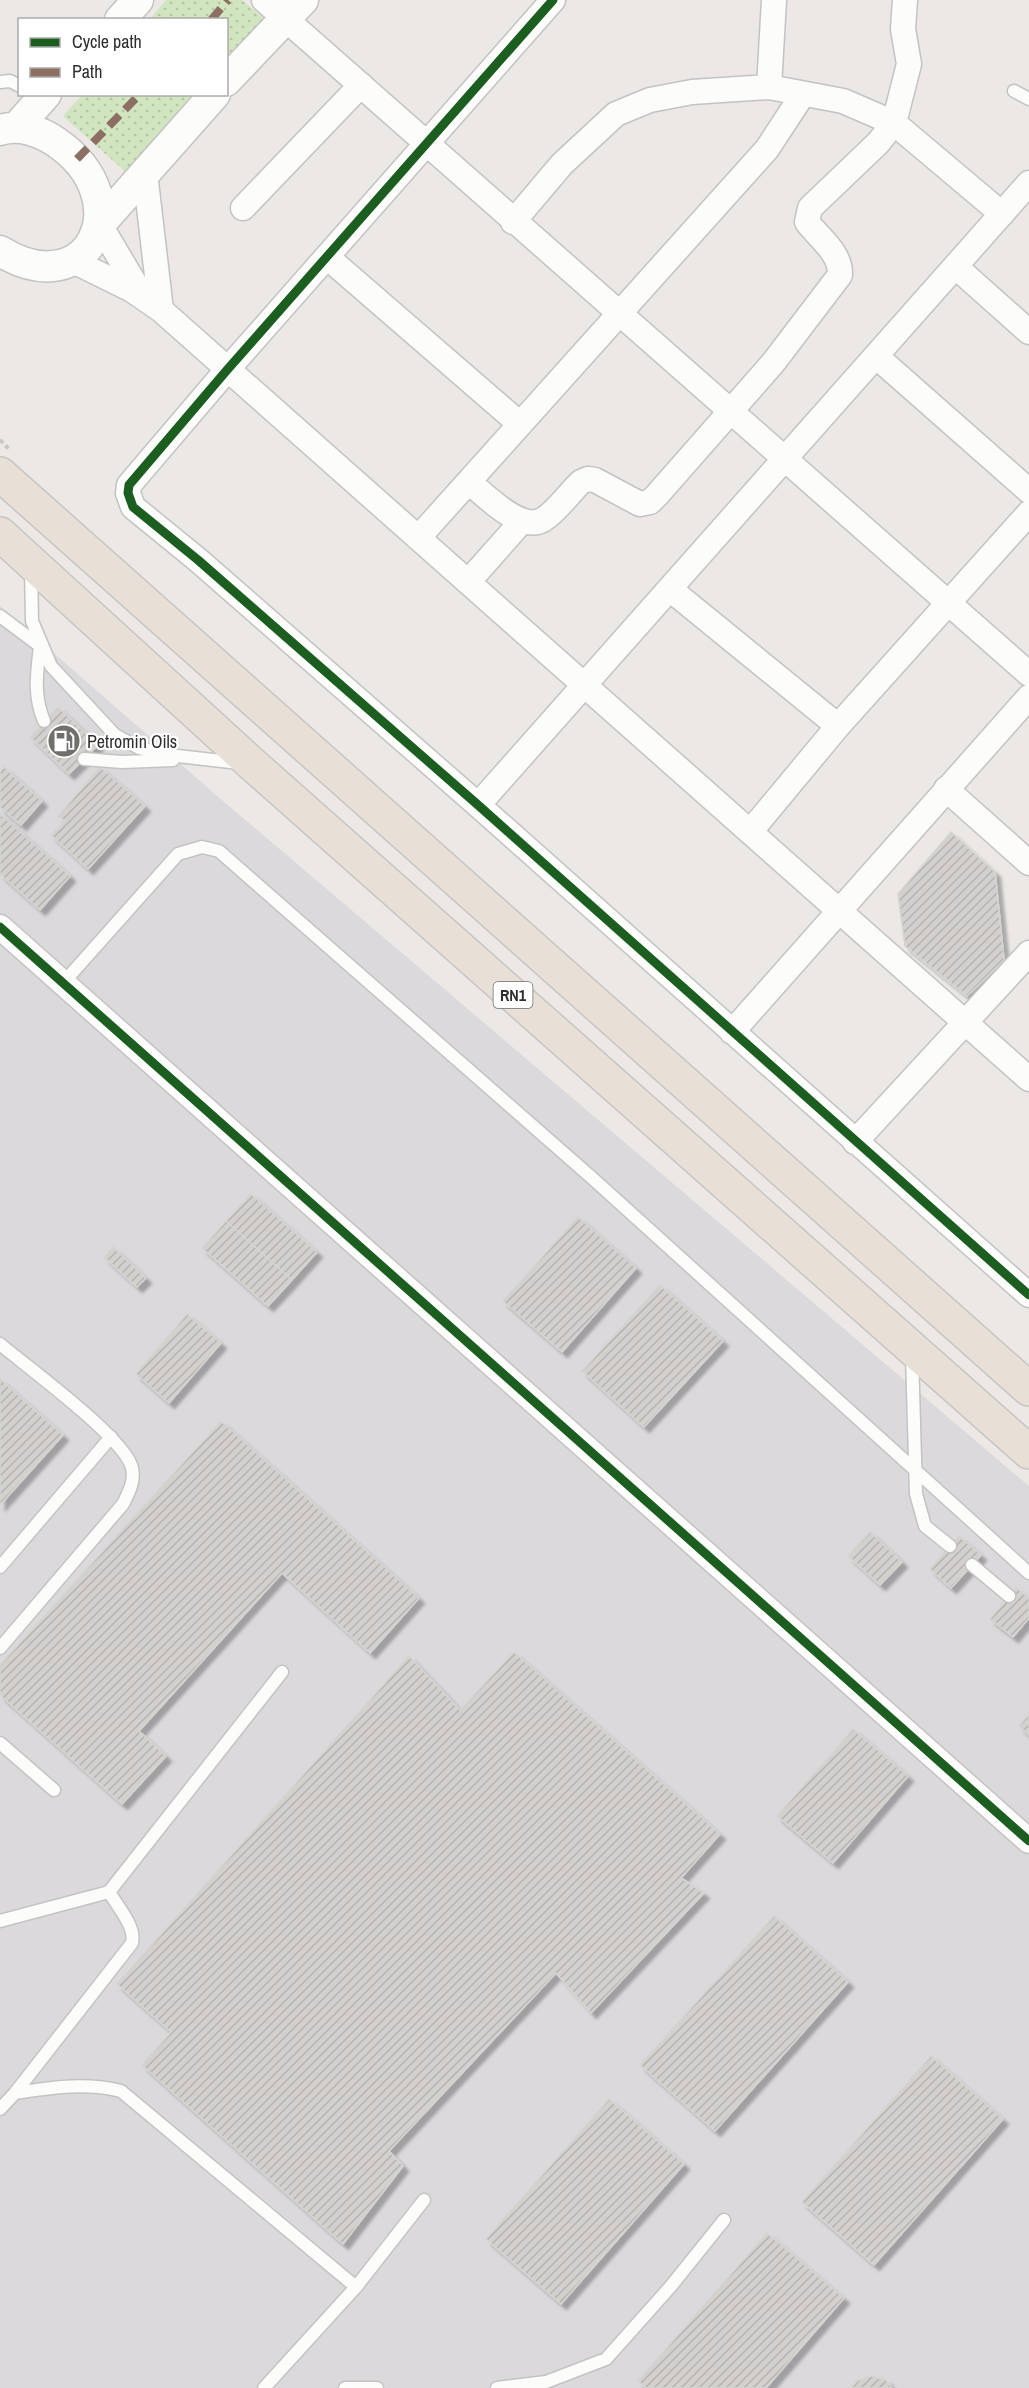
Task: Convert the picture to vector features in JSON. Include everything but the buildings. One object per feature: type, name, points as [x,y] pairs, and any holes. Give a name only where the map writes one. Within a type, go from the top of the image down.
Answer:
[{"type":"highway","name":"RN1","points":[[0,474],[1029,1389]]},
{"type":"highway","name":"RN1","points":[[10,545],[107,635],[1029,1452]]},
{"type":"street","points":[[122,18],[138,0]]},
{"type":"street","points":[[553,0],[227,370],[129,485],[128,493],[133,507],[198,560],[478,805],[1029,1295]]},
{"type":"street","points":[[769,87],[774,0]]},
{"type":"street","points":[[469,482],[522,521],[531,523],[543,520],[581,482],[588,479],[595,480],[640,504],[650,502],[730,413],[831,290],[840,275],[841,264],[837,256],[807,222],[810,208],[878,143],[894,123],[909,64],[903,29],[905,0]]},
{"type":"street","points":[[228,78],[284,6],[361,85],[426,144],[1029,674]]},
{"type":"street","points":[[243,208],[361,85]]},
{"type":"street","points":[[513,222],[562,164],[616,114],[650,100],[692,92],[769,87],[843,101],[894,123],[1002,214]]},
{"type":"street","points":[[418,538],[767,149],[803,94]]},
{"type":"street","points":[[35,96],[9,128],[51,138],[77,159],[98,193],[101,208],[100,224],[152,304]]},
{"type":"street","points":[[6,259],[42,266],[71,260],[90,246],[100,224],[213,96]]},
{"type":"street","points":[[145,173],[152,304]]},
{"type":"street","points":[[478,805],[1028,185]]},
{"type":"street","points":[[327,257],[520,424]]},
{"type":"street","points":[[71,260],[115,281],[152,304],[1029,1079]]},
{"type":"street","points":[[956,267],[1029,332]]},
{"type":"street","points":[[876,357],[1029,491]]},
{"type":"street","points":[[750,832],[838,726],[950,604],[1029,513]]},
{"type":"street","points":[[468,582],[522,521]]},
{"type":"street","points":[[671,590],[838,726]]},
{"type":"street","points":[[732,1032],[1029,697]]},
{"type":"street","points":[[946,789],[1029,863]]},
{"type":"street","points":[[0,927],[1029,1841]]},
{"type":"street","points":[[855,1142],[1029,953]]},
{"type":"lane","points":[[0,82],[10,81],[18,85]]},
{"type":"lane","points":[[1014,91],[1029,99]]},
{"type":"lane","points":[[10,545],[40,646],[51,666],[115,735],[139,748],[196,759],[252,764]]},
{"type":"lane","points":[[0,616],[40,646]]},
{"type":"lane","points":[[40,646],[35,686],[39,709],[44,721]]},
{"type":"lane","points":[[84,759],[122,762],[196,759]]},
{"type":"lane","points":[[64,982],[178,854],[202,847],[219,851],[591,1177],[1029,1573]]},
{"type":"lane","points":[[0,1344],[111,1437],[132,1467],[132,1486],[123,1504],[0,1648]]},
{"type":"lane","points":[[912,1347],[914,1468],[918,1500],[925,1526],[950,1546]]},
{"type":"lane","points":[[0,1567],[111,1437]]},
{"type":"lane","points":[[972,1565],[1010,1596]]},
{"type":"lane","points":[[0,1921],[109,1892],[282,1672]]},
{"type":"lane","points":[[0,1743],[54,1790]]},
{"type":"lane","points":[[0,2109],[132,1943],[134,1935],[131,1928],[109,1892]]},
{"type":"lane","points":[[15,2093],[75,2086],[102,2086],[121,2091],[356,2287]]},
{"type":"lane","points":[[264,2388],[356,2287],[424,2200]]},
{"type":"lane","points":[[497,2388],[546,2382],[606,2359],[671,2286],[724,2220]]},
{"type":"lane","points":[[345,2388],[377,2388]]},
{"type":"shaded area","points":[[0,606],[216,795],[1029,1486],[1029,2388],[0,2388]]},
{"type":"green space","points":[[166,0],[242,0],[265,20],[228,63],[228,18],[151,18]]},
{"type":"green space","points":[[81,96],[198,96],[128,174],[63,116]]},
{"type":"marked path","points":[[213,18],[228,0]]},
{"type":"marked path","points":[[77,159],[138,96]]},
{"type":"cycle path","points":[[553,0],[227,370],[129,485],[128,493],[133,507],[198,560],[478,805],[1029,1295]]},
{"type":"cycle path","points":[[0,927],[1029,1841]]},
{"type":"place","name":"Petromin Oils","points":[[64,741]]}]
